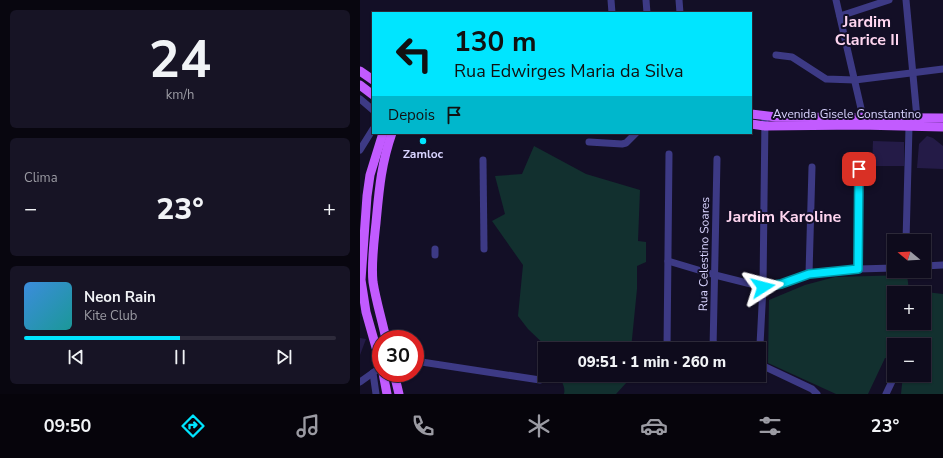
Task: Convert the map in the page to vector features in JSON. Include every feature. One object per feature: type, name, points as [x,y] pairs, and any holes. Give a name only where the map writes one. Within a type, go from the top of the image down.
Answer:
[{"type":"main road","points":[[360,71],[372,79]]},
{"type":"main road","points":[[360,85],[372,94]]},
{"type":"main road","name":"Avenida Gisele Constantino","points":[[752,114],[765,116],[943,118]]},
{"type":"main road","name":"Avenida Gisele Constantino","points":[[752,124],[764,126],[860,125],[943,127]]},
{"type":"main road","points":[[372,334],[366,312],[361,280],[370,175],[383,134]]},
{"type":"main road","points":[[384,330],[376,301],[373,280],[373,254],[381,170],[392,134]]},
{"type":"main road","points":[[385,382],[387,394]]},
{"type":"main road","points":[[396,382],[399,394]]},
{"type":"street","points":[[611,0],[612,12]]},
{"type":"street","points":[[646,0],[647,12]]},
{"type":"street","points":[[679,0],[680,12]]},
{"type":"street","points":[[836,0],[863,117]]},
{"type":"street","points":[[840,16],[889,0]]},
{"type":"street","points":[[906,0],[917,118]]},
{"type":"street","points":[[776,55],[792,57],[826,79],[855,80],[943,68]]},
{"type":"street","points":[[360,99],[372,109]]},
{"type":"street","points":[[760,342],[763,287],[765,116]]},
{"type":"street","points":[[906,234],[909,127]]},
{"type":"street","points":[[360,150],[372,131]]},
{"type":"street","points":[[589,142],[622,144],[626,143],[635,134]]},
{"type":"street","points":[[667,342],[669,154]]},
{"type":"street","name":"Rua Celestino Soares","points":[[713,342],[717,159]]},
{"type":"street","points":[[483,160],[484,249]]},
{"type":"street","points":[[809,274],[812,167]]},
{"type":"street","points":[[858,269],[859,169]]},
{"type":"street","points":[[668,261],[763,287],[781,284],[809,274],[858,269],[887,268]]},
{"type":"street","points":[[931,266],[943,265]]},
{"type":"street","points":[[424,362],[538,380]]},
{"type":"street","points":[[766,367],[812,389],[817,394]]},
{"type":"street","points":[[360,382],[372,374]]},
{"type":"street","points":[[374,382],[376,394]]},
{"type":"street","points":[[888,393],[892,382]]},
{"type":"green space","points":[[534,146],[586,174],[640,190],[638,241],[646,242],[646,262],[637,266],[637,289],[632,342],[542,342],[528,329],[518,316],[523,265],[492,221],[505,214],[495,176],[522,174]]},
{"type":"green space","points":[[887,276],[887,278],[907,278],[908,286],[887,286],[887,330],[931,330],[931,293],[943,294],[943,394],[901,394],[902,382],[931,382],[931,338],[887,338],[887,358],[885,358],[868,394],[836,394],[768,363],[769,300],[805,285],[835,277]]},
{"type":"green space","points":[[562,382],[627,382],[616,394],[564,394]]},
{"type":"building","points":[[927,136],[933,138],[943,146],[943,169],[917,168],[919,144]]},
{"type":"building","points":[[873,141],[904,142],[904,166],[872,166]]},
{"type":"building","points":[[360,338],[366,339],[360,355]]},
{"type":"place","name":"Zamloc","points":[[423,141]]},
{"type":"district","name":"Jardim Clarice II","points":[[867,31]]},
{"type":"district","name":"Jardim Karoline","points":[[784,217]]},
{"type":"route","points":[[763,287],[771,287],[789,282],[809,274],[858,269],[859,169]]}]
